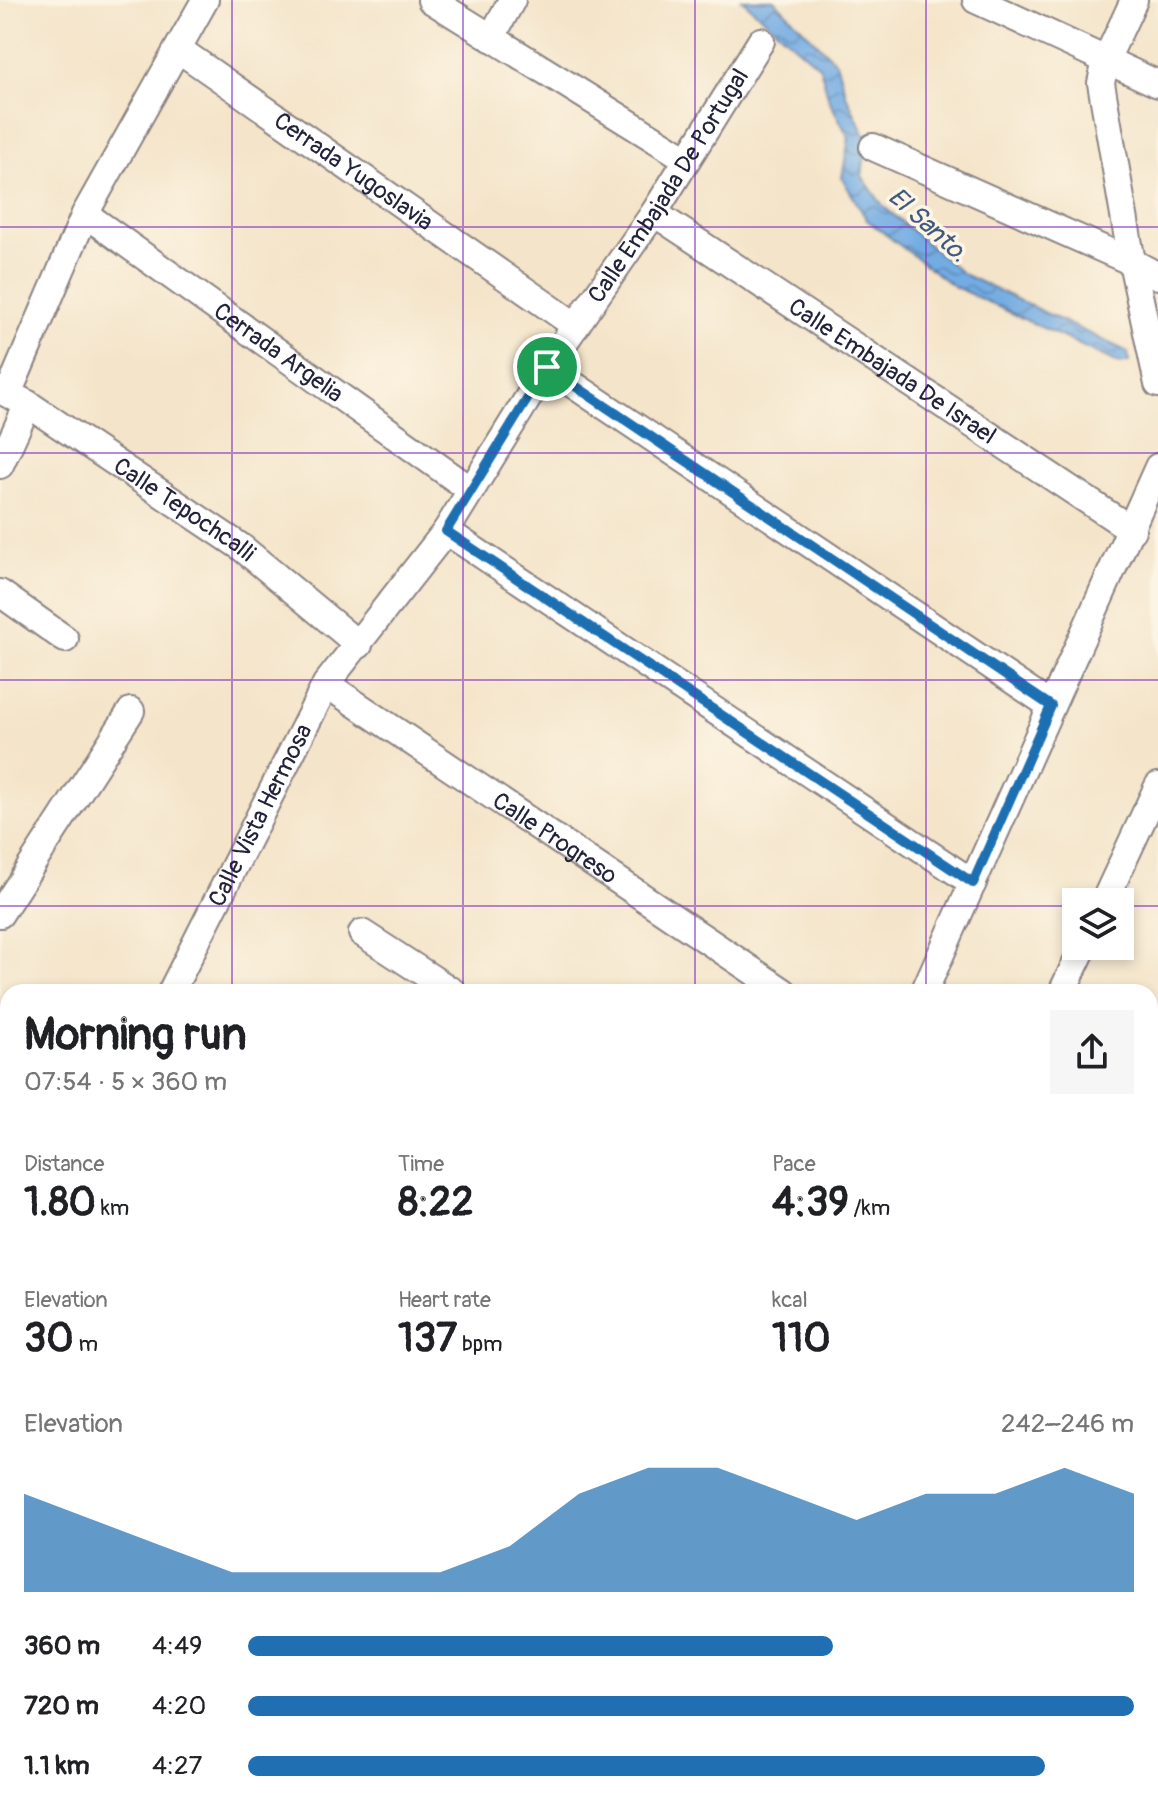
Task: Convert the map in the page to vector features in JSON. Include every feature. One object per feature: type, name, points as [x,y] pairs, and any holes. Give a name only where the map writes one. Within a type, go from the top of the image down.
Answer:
[{"type":"street","points":[[0,465],[12,396],[85,214],[205,0]]},
{"type":"street","points":[[431,0],[687,159]]},
{"type":"street","points":[[491,38],[512,0]]},
{"type":"street","points":[[976,0],[1158,84]]},
{"type":"street","points":[[1134,0],[1106,60],[1101,83],[1132,262],[1158,384]]},
{"type":"street","name":"Calle Embajada De Portugal","points":[[359,645],[446,531],[547,367],[654,213],[761,41]]},
{"type":"street","name":"Cerrada Yugoslavia","points":[[178,49],[576,326]]},
{"type":"street","points":[[873,147],[1158,276]]},
{"type":"street","name":"Calle Embajada De Israel","points":[[654,213],[1132,530]]},
{"type":"street","name":"Cerrada Argelia","points":[[85,214],[471,490]]},
{"type":"street","points":[[547,367],[1051,706]]},
{"type":"street","name":"Calle Tepochcalli","points":[[12,396],[241,547],[359,645]]},
{"type":"street","points":[[928,984],[1158,467]]},
{"type":"street","points":[[446,531],[973,883]]},
{"type":"street","points":[[0,593],[65,639]]},
{"type":"street","name":"Calle Vista Hermosa","points":[[175,984],[326,684],[359,645]]},
{"type":"street","name":"Calle Progreso","points":[[326,684],[772,984]]},
{"type":"street","points":[[0,914],[131,711]]},
{"type":"street","points":[[1111,888],[1158,786]]},
{"type":"street","points":[[362,933],[441,984]]},
{"type":"street","points":[[1066,984],[1077,960]]},
{"type":"water","points":[[742,0],[774,0],[836,62],[846,95],[867,140],[862,176],[883,206],[963,274],[1128,352],[1129,362],[1120,364],[953,286],[867,220],[842,178],[849,138],[829,100],[820,67]]},
{"type":"route","points":[[547,367],[1051,706],[973,883],[446,531],[547,367]]},
{"type":"water label","name":"El Santo.","points":[[928,225]]}]
